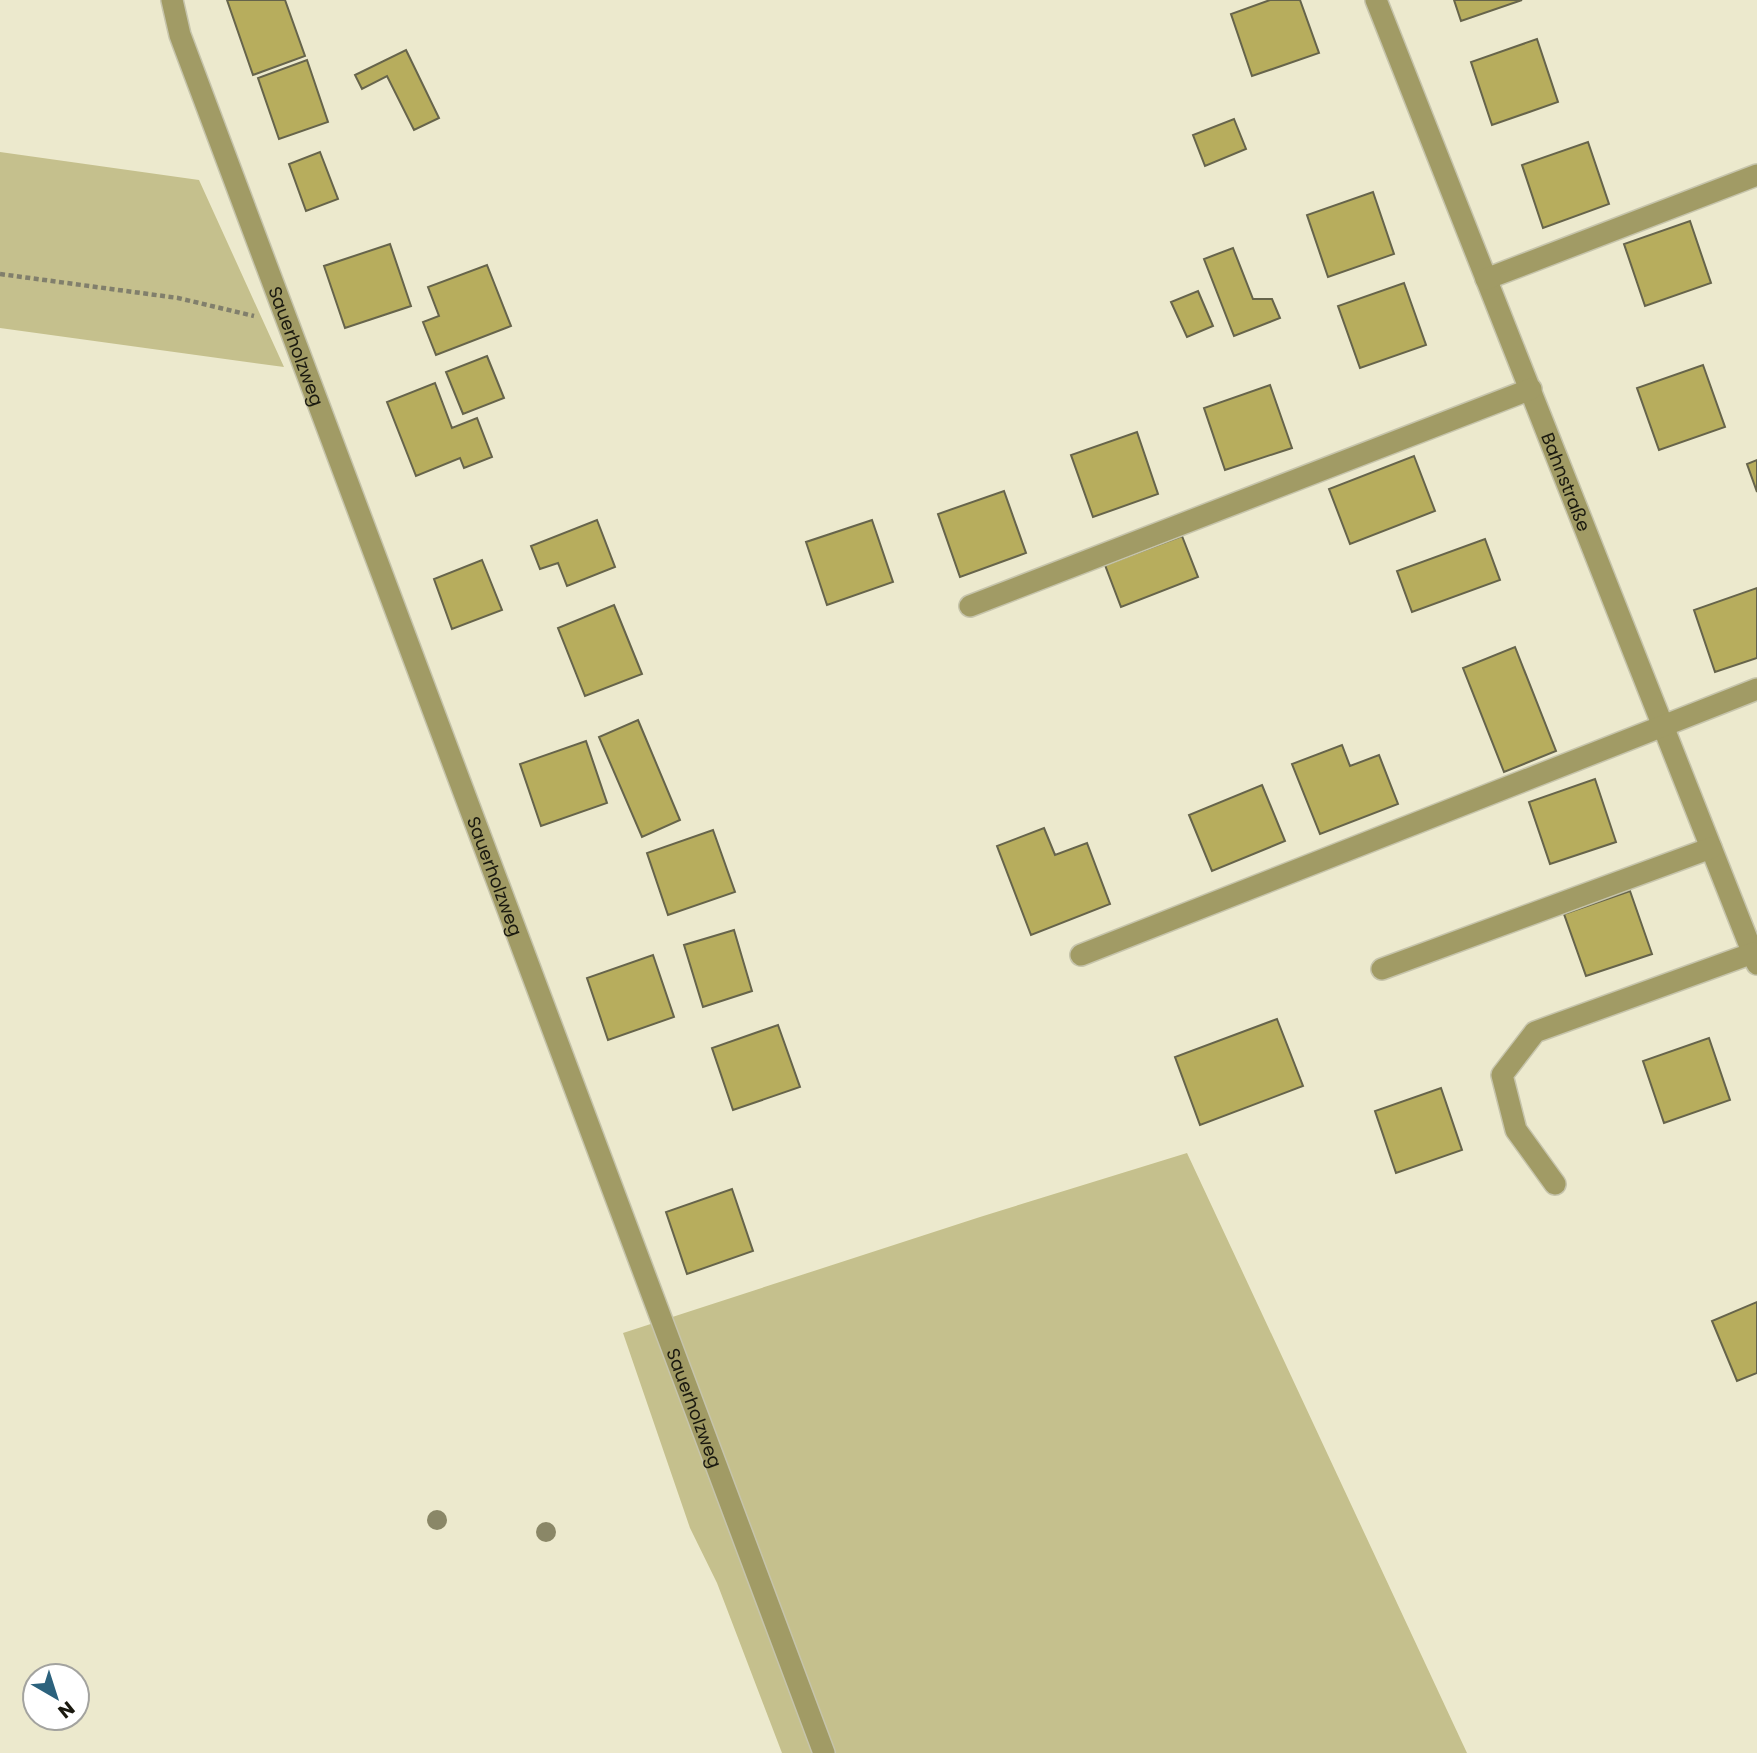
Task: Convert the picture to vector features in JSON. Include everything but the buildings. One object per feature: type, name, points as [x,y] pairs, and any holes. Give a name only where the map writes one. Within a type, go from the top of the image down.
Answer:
[{"type":"street","name":"Sauerholzweg","points":[[172,0],[180,35],[287,323],[824,1753]]},
{"type":"street","name":"Bahnstraße","points":[[1376,0],[1755,959]]},
{"type":"street","points":[[1486,279],[1757,175]]},
{"type":"street","points":[[970,606],[1531,389]]},
{"type":"street","points":[[1081,955],[1757,689]]},
{"type":"street","points":[[1382,969],[1711,848]]},
{"type":"street","points":[[1555,1184],[1516,1130],[1503,1075],[1535,1032],[1755,959]]},
{"type":"path","points":[[0,274],[178,298],[287,323]]},
{"type":"shaded area","points":[[0,152],[199,180],[284,367],[0,328]]},
{"type":"shaded area","points":[[1187,1153],[1467,1753],[782,1753],[717,1583],[690,1528],[623,1333]]}]
